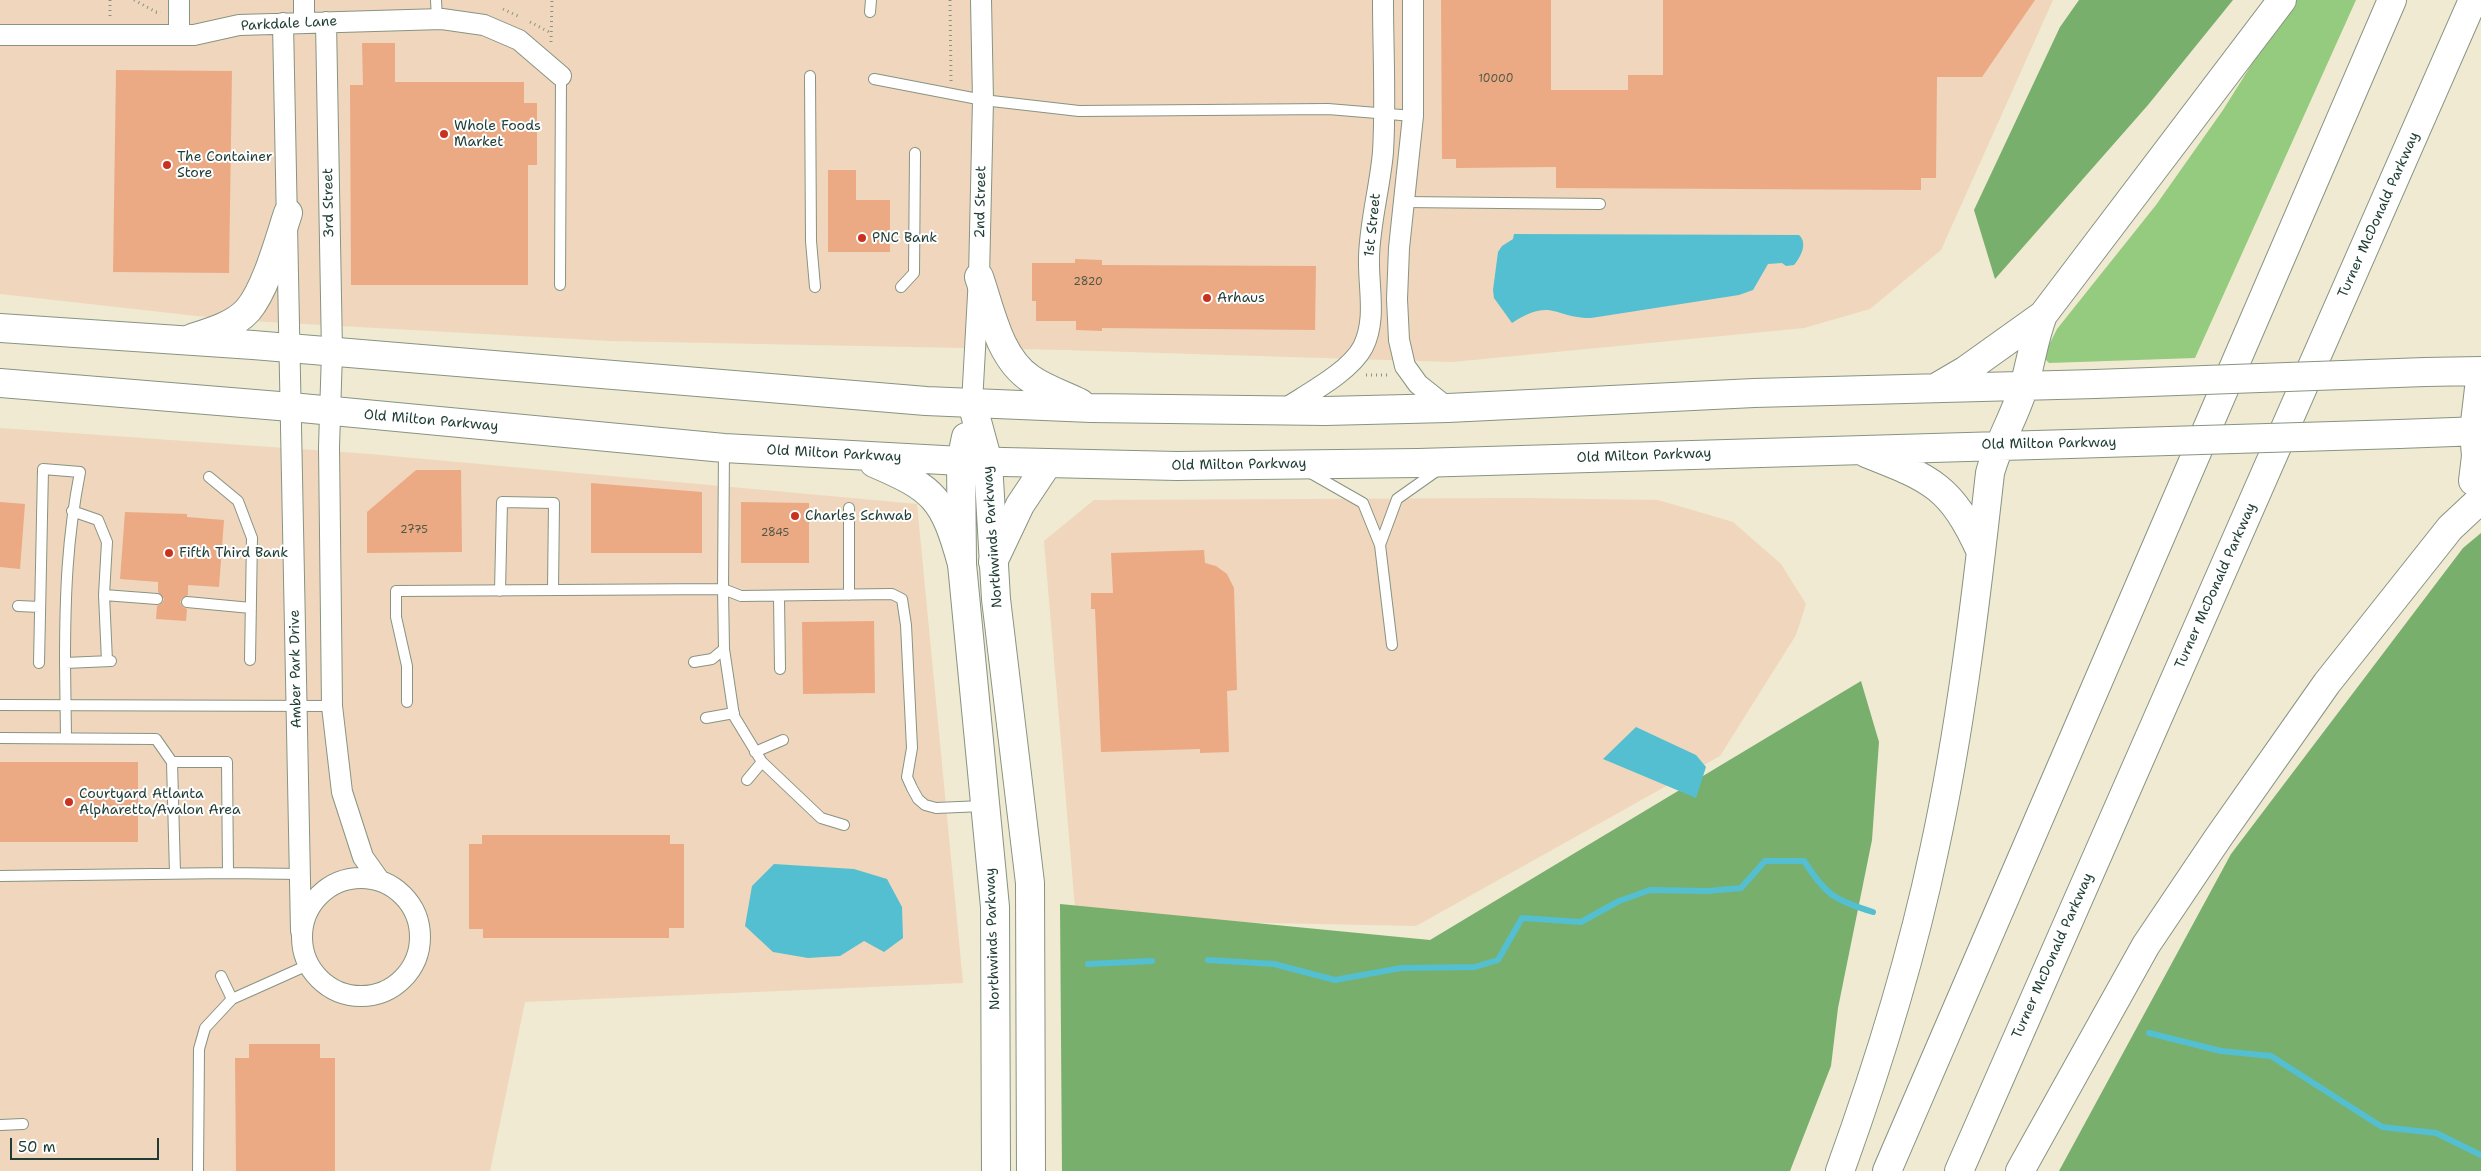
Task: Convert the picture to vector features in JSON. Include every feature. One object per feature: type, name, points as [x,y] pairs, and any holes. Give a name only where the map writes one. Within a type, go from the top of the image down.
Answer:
[{"type":"main road","points":[[1935,388],[1966,370],[2043,315],[2282,0]]},
{"type":"main road","points":[[1887,1171],[2392,0]]},
{"type":"main road","name":"Turner McDonald Parkway","points":[[1958,1171],[2473,0]]},
{"type":"main road","points":[[183,341],[214,331],[238,319],[249,310],[265,278],[288,213]]},
{"type":"main road","points":[[979,276],[1004,345],[1013,363],[1031,380],[1091,408]]},
{"type":"main road","points":[[1840,1171],[1885,1040],[1934,851],[1959,707],[1990,473],[1999,445],[2024,386],[2033,343],[2043,315]]},
{"type":"main road","points":[[0,328],[332,352],[972,403],[1091,408],[1283,410],[1448,408],[1754,393],[2481,371],[2476,456],[2478,484],[2450,528],[2327,683],[2218,838],[2146,945],[2020,1171]]},
{"type":"main road","name":"Old Milton Parkway","points":[[0,383],[292,394],[330,411],[724,448],[961,462],[1177,466],[1448,462],[2478,431]]},
{"type":"main road","name":"Northwinds Parkway","points":[[972,403],[961,462],[962,564],[994,907],[996,1171]]},
{"type":"main road","name":"Northwinds Parkway","points":[[972,403],[988,462],[993,562],[1030,883],[1031,1171]]},
{"type":"main road","points":[[1855,449],[1907,470],[1938,487],[1961,512],[1981,552]]},
{"type":"main road","points":[[856,456],[905,476],[926,490],[942,509],[953,531],[962,564]]},
{"type":"main road","points":[[993,562],[1020,505],[1048,463]]},
{"type":"street","points":[[178,35],[179,0]]},
{"type":"street","points":[[304,0],[304,23]]},
{"type":"street","name":"2nd Street","points":[[972,403],[979,276],[983,100],[981,0]]},
{"type":"street","name":"1st Street","points":[[1283,410],[1346,368],[1362,349],[1368,335],[1371,317],[1369,258],[1372,219],[1383,153],[1383,0]]},
{"type":"street","name":"1st Street","points":[[1412,0],[1413,116],[1397,299],[1401,352],[1405,366],[1418,384],[1448,408]]},
{"type":"street","name":"Parkdale Lane","points":[[0,35],[194,35],[239,25],[326,22],[436,10],[484,25],[519,40],[561,76]]},
{"type":"street","name":"3rd Street","points":[[326,22],[332,352],[330,411]]},
{"type":"street","points":[[284,23],[292,394]]},
{"type":"street","name":"Amber Park Drive","points":[[292,394],[301,931]]},
{"type":"street","points":[[330,411],[332,706],[342,792],[363,857],[380,881]]},
{"type":"street","points":[[363,878],[380,881],[398,890],[411,904],[419,922],[421,941],[416,960],[406,976],[391,989],[374,996],[354,997],[336,991],[320,980],[308,965],[302,949],[301,931],[306,914],[315,899],[329,887],[345,880],[363,878]]},
{"type":"lane","points":[[870,0],[870,12]]},
{"type":"lane","points":[[560,285],[561,76]]},
{"type":"lane","points":[[810,76],[810,241],[815,287]]},
{"type":"lane","points":[[874,79],[983,100],[1079,111],[1328,109],[1413,116]]},
{"type":"lane","points":[[901,287],[914,273],[915,153]]},
{"type":"lane","points":[[1404,202],[1600,204]]},
{"type":"lane","points":[[724,448],[724,649],[734,713],[762,762],[821,818],[844,825]]},
{"type":"lane","points":[[1380,545],[1397,499],[1448,462]]},
{"type":"lane","points":[[1294,464],[1363,502],[1380,545],[1392,646]]},
{"type":"lane","points":[[39,663],[43,469],[80,472],[72,511],[65,576],[64,663],[66,738]]},
{"type":"lane","points":[[209,477],[238,501],[252,538],[250,660]]},
{"type":"lane","points":[[500,590],[502,502],[554,502],[552,590]]},
{"type":"lane","points":[[849,508],[849,595]]},
{"type":"lane","points":[[64,663],[109,661],[104,595],[107,542],[98,520],[72,511]]},
{"type":"lane","points":[[407,702],[407,666],[396,617],[396,590],[723,589],[741,596],[892,594],[902,599],[906,625],[912,748],[907,776],[918,799],[925,805],[936,808],[986,806]]},
{"type":"lane","points":[[104,595],[157,600]]},
{"type":"lane","points":[[779,596],[780,669]]},
{"type":"lane","points":[[187,602],[251,608]]},
{"type":"lane","points":[[18,606],[40,607]]},
{"type":"lane","points":[[694,662],[712,659],[724,649]]},
{"type":"lane","points":[[0,705],[332,706]]},
{"type":"lane","points":[[706,718],[734,713]]},
{"type":"lane","points":[[0,738],[156,739],[172,762],[175,874]]},
{"type":"lane","points":[[755,752],[783,740]]},
{"type":"lane","points":[[172,762],[227,762],[228,873]]},
{"type":"lane","points":[[748,780],[762,762]]},
{"type":"lane","points":[[0,876],[300,874]]},
{"type":"lane","points":[[198,1171],[201,1041],[205,1028],[214,1016],[232,999],[308,965]]},
{"type":"lane","points":[[221,976],[232,999]]},
{"type":"lane","points":[[0,1125],[23,1124]]},
{"type":"path","points":[[110,0],[110,24]]},
{"type":"path","points":[[542,58],[551,43],[552,0]]},
{"type":"path","points":[[950,0],[951,94]]},
{"type":"path","points":[[1358,375],[1393,374]]},
{"type":"shaded area","points":[[0,0],[2053,0],[1941,250],[1870,309],[1804,328],[1452,362],[1065,350],[610,341],[233,320],[0,294]]},
{"type":"shaded area","points":[[0,428],[370,454],[917,504],[963,983],[525,1002],[490,1171],[0,1171]]},
{"type":"shaded area","points":[[1522,498],[1658,500],[1733,522],[1781,564],[1806,604],[1796,635],[1720,756],[1416,926],[1076,919],[1044,541],[1094,500]]},
{"type":"green space","points":[[2079,0],[2233,0],[2148,105],[1995,279],[1974,210],[2060,27]]},
{"type":"green space","points":[[2292,0],[2356,0],[2195,358],[2049,363],[2045,359],[2046,351],[2057,329],[2156,205],[2223,110]]},
{"type":"green space","points":[[2481,533],[2481,1171],[2059,1171],[2231,854],[2463,548]]},
{"type":"green space","points":[[1861,681],[1879,742],[1872,840],[1838,1008],[1831,1066],[1790,1171],[1062,1171],[1060,904],[1430,940]]},
{"type":"water","points":[[1514,234],[1799,235],[1802,238],[1803,246],[1801,254],[1794,265],[1786,266],[1782,263],[1768,264],[1753,290],[1739,295],[1591,318],[1545,310],[1536,311],[1512,323],[1494,298],[1493,290],[1498,252],[1502,246],[1513,239]]},
{"type":"water","points":[[1636,727],[1696,755],[1706,767],[1696,798],[1603,759]]},
{"type":"water","points":[[774,864],[854,869],[887,879],[902,907],[903,938],[884,952],[864,941],[840,956],[808,958],[773,952],[745,926],[752,886]]},
{"type":"building","points":[[1441,0],[1551,0],[1551,90],[1628,90],[1628,75],[1663,75],[1663,0],[2035,0],[1982,77],[1937,77],[1936,178],[1921,178],[1921,190],[1556,188],[1556,167],[1456,168],[1456,159],[1442,159]]},
{"type":"building","name":"Whole Foods Market","points":[[362,43],[395,43],[395,82],[524,82],[524,103],[537,103],[537,165],[528,165],[528,285],[351,285],[350,85],[363,85]]},
{"type":"building","points":[[116,70],[232,71],[229,273],[113,272]]},
{"type":"building","points":[[828,170],[856,170],[856,200],[890,200],[890,252],[828,252]]},
{"type":"building","points":[[1075,259],[1102,260],[1102,265],[1316,266],[1315,330],[1102,328],[1102,331],[1076,330],[1076,321],[1036,321],[1036,301],[1032,301],[1032,263],[1075,263]]},
{"type":"building","points":[[416,470],[461,470],[462,552],[367,553],[367,512]]},
{"type":"building","points":[[591,483],[702,492],[702,553],[591,553]]},
{"type":"building","points":[[0,502],[25,504],[20,569],[0,567]]},
{"type":"building","points":[[741,502],[809,503],[809,563],[741,563]]},
{"type":"building","points":[[125,512],[187,514],[187,517],[224,520],[219,587],[188,585],[188,595],[182,598],[180,602],[187,609],[186,621],[156,619],[157,606],[164,599],[158,592],[158,582],[120,579]]},
{"type":"building","points":[[1204,550],[1205,563],[1216,566],[1227,574],[1234,588],[1237,690],[1227,691],[1229,752],[1200,753],[1200,749],[1101,752],[1095,609],[1091,609],[1091,593],[1113,593],[1111,553]]},
{"type":"building","points":[[874,621],[875,693],[803,694],[802,622]]},
{"type":"building","name":"Courtyard Atlanta Alpharetta/Avalon Area","points":[[0,762],[138,762],[138,842],[0,842]]},
{"type":"building","points":[[482,835],[670,835],[670,844],[684,844],[684,928],[669,928],[669,938],[483,938],[483,929],[469,929],[469,844],[482,844]]},
{"type":"building","points":[[249,1044],[320,1044],[320,1058],[335,1058],[335,1171],[236,1171],[235,1058],[249,1058]]},
{"type":"waterway","points":[[1208,960],[1274,964],[1335,980],[1401,968],[1475,967],[1498,960],[1522,918],[1581,922],[1619,901],[1650,890],[1707,891],[1741,888],[1765,861],[1804,861],[1819,882],[1832,895],[1849,904],[1873,912]]},
{"type":"waterway","points":[[1088,964],[1152,961]]},
{"type":"waterway","points":[[2149,1033],[2221,1051],[2271,1056],[2382,1127],[2436,1133],[2481,1155]]},
{"type":"place","name":"Whole Foods Market","points":[[444,134]]},
{"type":"place","name":"The Container Store","points":[[167,165]]},
{"type":"place","name":"PNC Bank","points":[[862,238]]},
{"type":"place","name":"Arhaus","points":[[1207,298]]},
{"type":"place","name":"Charles Schwab","points":[[795,516]]},
{"type":"place","name":"Fifth Third Bank","points":[[169,553]]},
{"type":"place","name":"Courtyard Atlanta Alpharetta/Avalon Area","points":[[69,802]]}]
